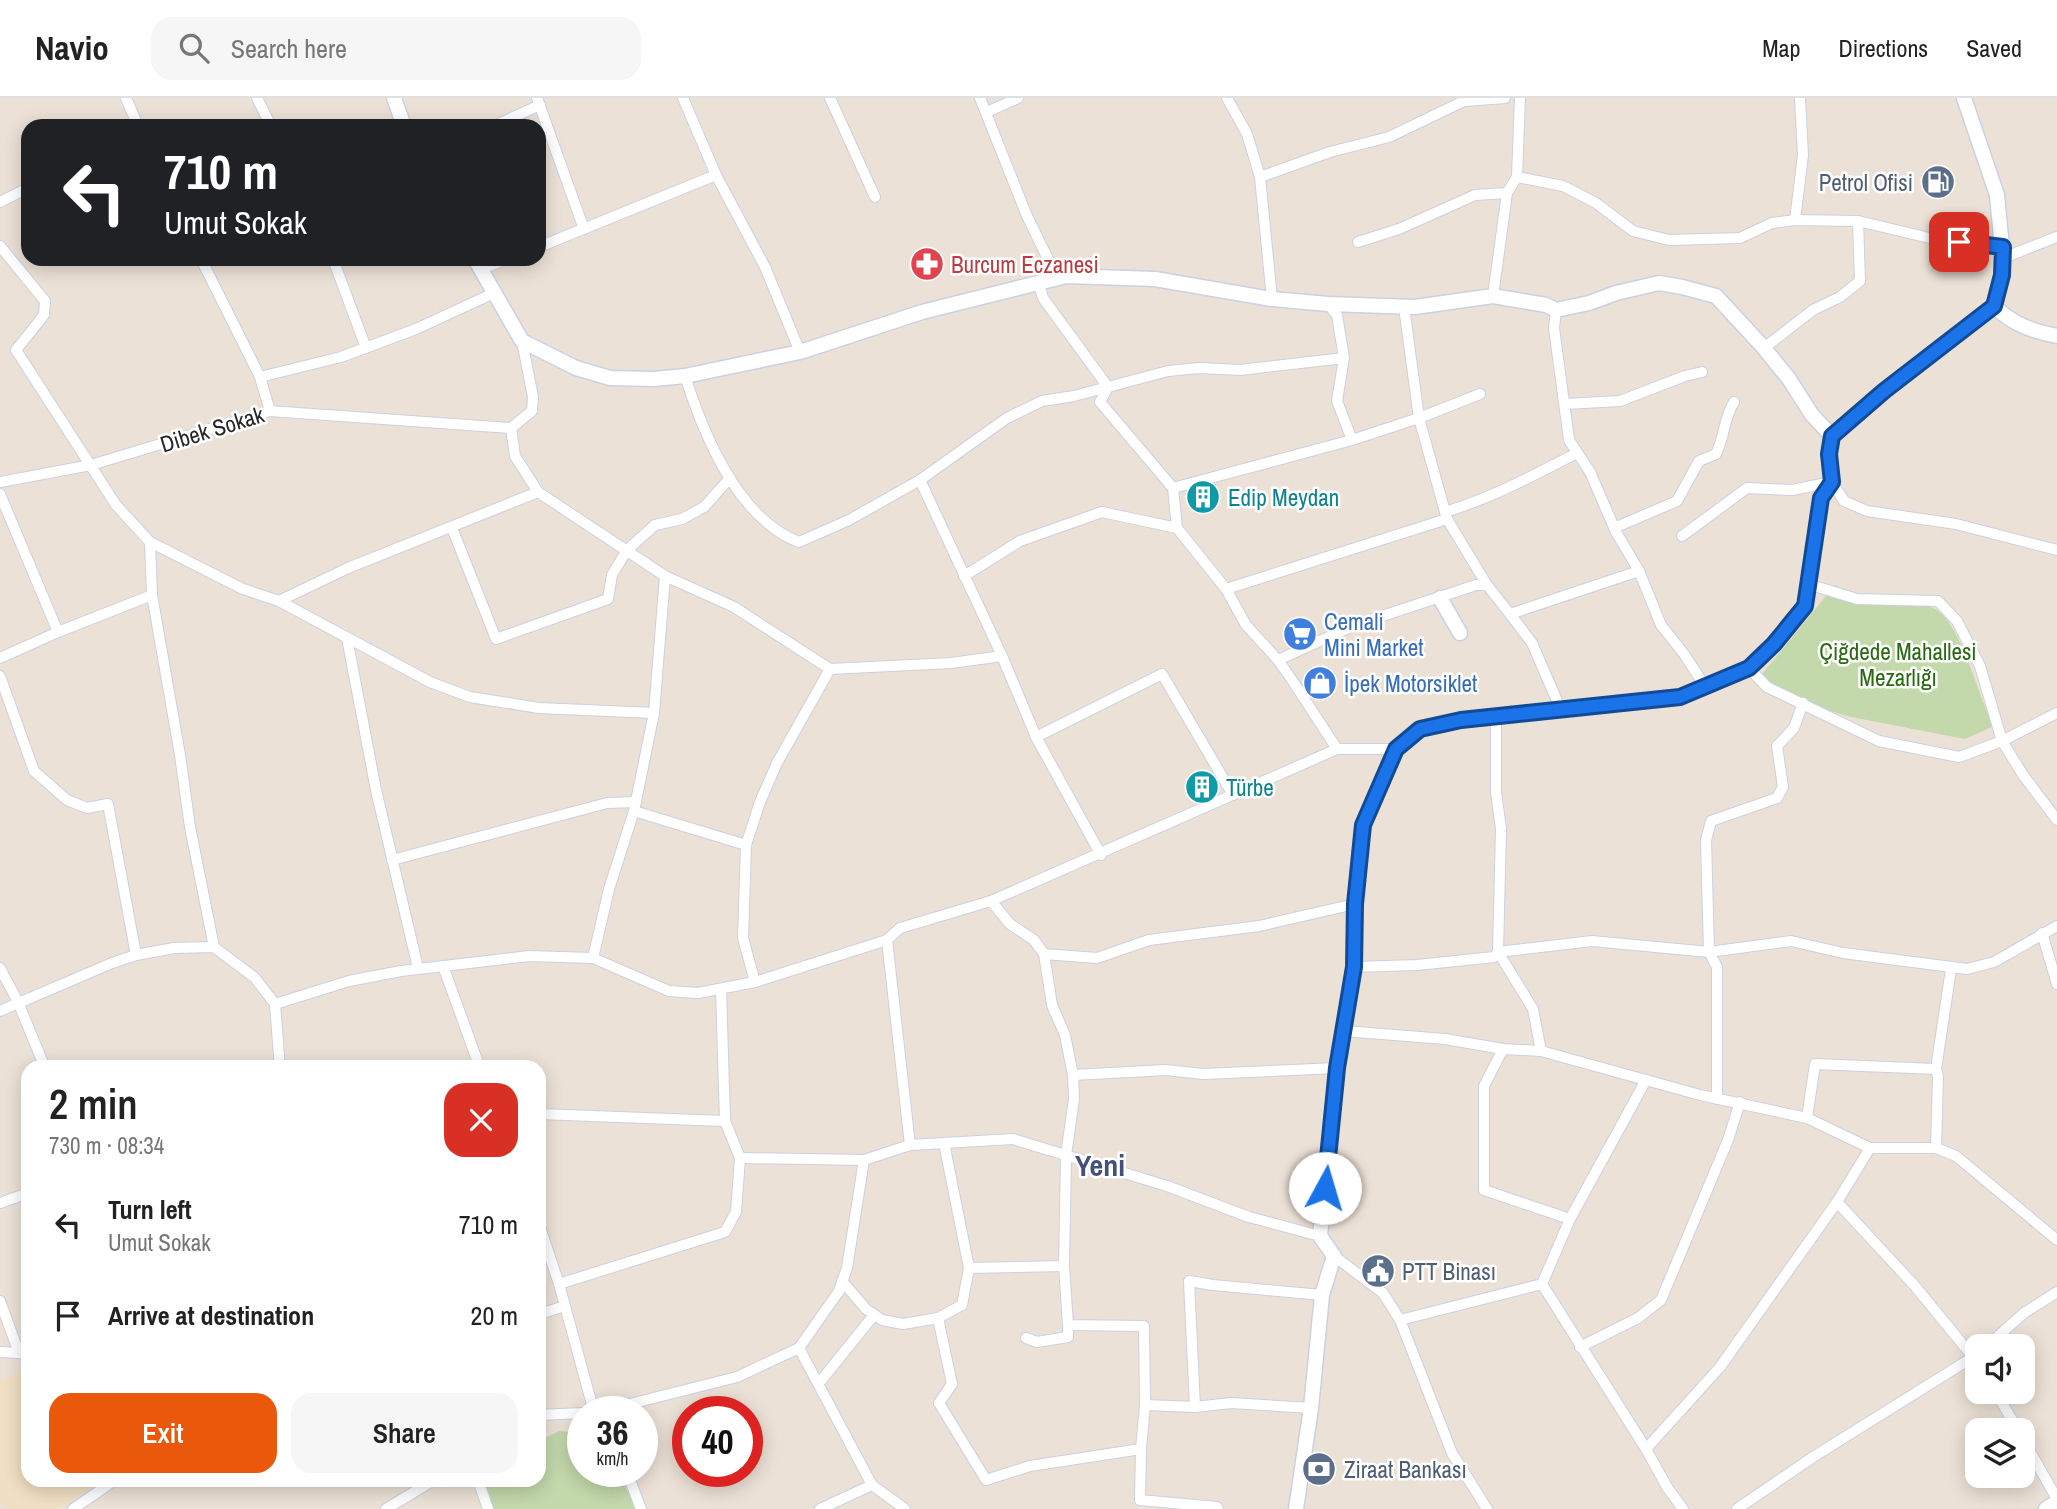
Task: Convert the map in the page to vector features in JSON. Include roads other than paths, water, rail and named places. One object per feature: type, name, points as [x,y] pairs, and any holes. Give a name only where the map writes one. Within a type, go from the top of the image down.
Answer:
[{"type":"street","points":[[126,98],[135,119]]},
{"type":"street","points":[[257,98],[268,119]]},
{"type":"street","points":[[394,98],[402,119]]},
{"type":"street","points":[[683,98],[716,176],[765,267],[800,352]]},
{"type":"street","points":[[830,98],[875,197]]},
{"type":"street","points":[[980,98],[1055,278]]},
{"type":"street","points":[[987,112],[1017,98]]},
{"type":"street","points":[[1227,98],[1247,134],[1259,177],[1272,299]]},
{"type":"street","points":[[1259,177],[1330,152],[1389,136],[1464,102],[1505,98]]},
{"type":"street","points":[[1493,296],[1507,193],[1517,177],[1520,98]]},
{"type":"street","points":[[1796,220],[1803,155],[1800,98]]},
{"type":"street","points":[[1964,98],[1997,195],[2003,252],[2002,275],[1994,306],[1884,391],[1832,436],[1829,454],[1832,482],[1844,501],[1867,511],[1956,524],[2057,550]]},
{"type":"street","points":[[507,119],[539,102],[545,119]]},
{"type":"street","points":[[546,122],[584,229]]},
{"type":"street","points":[[546,244],[716,176]]},
{"type":"street","points":[[1517,177],[1563,186],[1596,203],[1633,231],[1669,240],[1740,238],[1772,223],[1796,220],[1858,221],[2003,252],[2057,237]]},
{"type":"street","points":[[0,202],[21,192]]},
{"type":"street","points":[[1358,242],[1399,229],[1475,195],[1507,193]]},
{"type":"street","points":[[1764,348],[1813,310],[1840,297],[1860,281],[1858,221]]},
{"type":"street","points":[[0,246],[45,301],[44,315],[16,350],[116,505],[150,542],[243,589],[278,601],[430,682],[470,697],[539,708],[654,713]]},
{"type":"street","points":[[204,266],[260,377],[270,411]]},
{"type":"street","points":[[336,266],[366,348]]},
{"type":"street","points":[[479,266],[522,341],[533,397],[532,411],[511,428],[515,456],[538,492],[666,576],[734,607],[830,669],[951,663],[1002,656]]},
{"type":"street","points":[[522,341],[576,368],[610,378],[654,379],[685,376],[800,352],[922,312],[1066,276],[1156,279],[1272,299],[1328,304],[1404,307],[1493,296],[1546,305],[1556,310],[1659,283],[1716,296],[1764,348],[1789,379],[1812,415],[1832,436]]},
{"type":"street","points":[[1038,281],[1044,298],[1108,387]]},
{"type":"street","points":[[260,377],[341,357],[416,329],[494,293]]},
{"type":"street","points":[[1328,304],[1338,315],[1344,359],[1337,401],[1352,440]]},
{"type":"street","points":[[1994,306],[2016,323],[2034,331],[2057,336]]},
{"type":"street","points":[[1404,307],[1419,418],[1446,515],[1487,585],[1532,643],[1560,710]]},
{"type":"street","points":[[1556,310],[1554,328],[1569,440],[1590,472],[1614,528],[1639,571],[1661,625],[1706,688]]},
{"type":"street","points":[[685,376],[698,418],[730,478],[754,510],[787,537],[799,542],[849,520],[920,480],[1007,418],[1042,401],[1074,396],[1168,371],[1199,368],[1240,370],[1344,359]]},
{"type":"street","points":[[1565,404],[1620,401],[1702,372]]},
{"type":"street","points":[[1108,387],[1100,401],[1173,488],[1177,528],[1226,590],[1245,625],[1278,660],[1337,749]]},
{"type":"street","points":[[1173,488],[1352,440],[1480,394]]},
{"type":"street","points":[[1614,528],[1677,501],[1699,461],[1716,454],[1723,439],[1728,411],[1734,401]]},
{"type":"street","name":"Dibek Sokak","points":[[0,482],[91,465],[270,411],[511,428]]},
{"type":"street","points":[[1226,590],[1446,515],[1516,486],[1577,453]]},
{"type":"street","points":[[452,528],[496,639],[608,599],[612,575],[627,551],[655,525],[682,519],[704,507],[730,478]]},
{"type":"street","points":[[920,480],[1037,737],[1101,855]]},
{"type":"street","points":[[1682,536],[1747,488],[1792,490],[1832,482]]},
{"type":"street","points":[[1320,1236],[1337,1068],[1354,967],[1355,904],[1363,825],[1396,749],[1420,729],[1461,720],[1680,697],[1749,668],[1774,644],[1805,606],[1821,498],[1832,482]]},
{"type":"street","points":[[278,601],[348,568],[538,492]]},
{"type":"street","points":[[0,494],[58,632]]},
{"type":"street","points":[[964,576],[1020,541],[1102,512],[1177,528]]},
{"type":"street","points":[[150,542],[152,595],[190,827],[214,947]]},
{"type":"street","points":[[1510,614],[1639,571]]},
{"type":"street","points":[[593,958],[609,889],[635,807],[654,713],[666,576]]},
{"type":"street","points":[[1808,584],[1857,599],[1938,601],[1957,621],[1980,666],[2002,741],[2023,775],[2057,820]]},
{"type":"street","points":[[1278,660],[1355,625],[1476,585],[1487,585]]},
{"type":"street","points":[[0,657],[152,595]]},
{"type":"street","points":[[1440,598],[1460,633]]},
{"type":"street","points":[[347,638],[392,860],[418,968]]},
{"type":"street","points":[[1749,668],[1767,687],[1803,702],[1879,741],[1959,757],[2002,741],[2057,713]]},
{"type":"street","points":[[755,982],[743,938],[746,845],[760,802],[777,763],[830,669]]},
{"type":"street","points":[[1037,737],[1161,674],[1233,795]]},
{"type":"street","points":[[0,676],[34,771],[67,800],[87,808],[108,804],[136,955]]},
{"type":"street","points":[[1717,1099],[1717,967],[1709,952],[1706,840],[1711,821],[1777,798],[1783,787],[1777,746],[1794,728],[1803,702]]},
{"type":"street","points":[[1496,718],[1496,792],[1501,829],[1498,952],[1533,1009],[1541,1051]]},
{"type":"street","points":[[275,1004],[349,981],[418,968],[529,956],[593,958],[669,991],[698,993],[755,982],[887,940],[901,928],[991,901],[1101,855],[1337,749],[1396,749]]},
{"type":"street","points":[[392,860],[607,803],[635,807],[746,845]]},
{"type":"street","points":[[991,901],[1010,924],[1034,940],[1044,954],[1052,1005],[1065,1035],[1073,1075],[1074,1099],[1066,1155],[1064,1266],[1068,1337],[1037,1342],[1026,1338]]},
{"type":"street","points":[[1044,954],[1097,958],[1149,940],[1259,926],[1355,904]]},
{"type":"street","points":[[1354,967],[1417,965],[1494,957],[1498,952],[1592,941],[1709,952],[1791,941],[1843,953],[1966,969],[1994,962],[2057,926]]},
{"type":"street","points":[[2042,933],[2057,984]]},
{"type":"street","points":[[887,940],[910,1145]]},
{"type":"street","points":[[0,1011],[136,955],[174,948],[214,947],[255,978],[275,1004],[279,1060]]},
{"type":"street","points":[[443,966],[477,1060]]},
{"type":"street","points":[[0,968],[18,1002],[42,1060]]},
{"type":"street","points":[[1936,1148],[1936,1069],[1951,969]]},
{"type":"street","points":[[559,1284],[725,1233],[736,1212],[740,1158],[725,1121],[721,989]]},
{"type":"street","points":[[1344,1031],[1446,1039],[1503,1049],[1541,1051],[1717,1099],[1807,1118],[1870,1148],[1936,1148],[1956,1156],[2057,1240]]},
{"type":"street","points":[[1503,1049],[1484,1086],[1484,1190],[1570,1219]]},
{"type":"street","points":[[1807,1118],[1815,1064],[1936,1069]]},
{"type":"street","points":[[1073,1075],[1166,1070],[1203,1074],[1337,1068]]},
{"type":"street","points":[[1542,1284],[1570,1219],[1646,1080]]},
{"type":"street","points":[[1580,1347],[1638,1318],[1661,1300],[1728,1140],[1740,1102]]},
{"type":"street","points":[[546,1114],[725,1121]]},
{"type":"street","points":[[740,1158],[864,1160],[910,1145],[1013,1139],[1167,1186],[1249,1217],[1320,1236],[1334,1256],[1383,1293],[1400,1320],[1452,1453],[1487,1509]]},
{"type":"street","points":[[842,1281],[882,1320],[903,1324],[938,1318],[962,1305],[968,1268],[944,1143]]},
{"type":"street","points":[[1646,1449],[1720,1367],[1837,1202],[1870,1148]]},
{"type":"street","points":[[658,1397],[737,1377],[799,1348],[839,1291],[847,1268],[864,1160]]},
{"type":"street","points":[[0,1203],[21,1196]]},
{"type":"street","points":[[1837,1202],[1914,1285],[1965,1346]]},
{"type":"street","points":[[546,1246],[591,1396]]},
{"type":"street","points":[[1296,1509],[1311,1408],[1322,1295],[1334,1256]]},
{"type":"street","points":[[968,1268],[1064,1266]]},
{"type":"street","points":[[1195,1407],[1189,1281],[1322,1295]]},
{"type":"street","points":[[1542,1284],[1683,1509]]},
{"type":"street","points":[[1400,1320],[1542,1284]]},
{"type":"street","points":[[2001,1334],[2024,1314],[2057,1292]]},
{"type":"street","points":[[0,1301],[21,1347]]},
{"type":"street","points":[[546,1312],[565,1306]]},
{"type":"street","points":[[819,1382],[874,1315]]},
{"type":"street","points":[[938,1318],[952,1384],[939,1403],[986,1480],[1030,1466],[1141,1449]]},
{"type":"street","points":[[1068,1325],[1144,1326],[1145,1405],[1140,1500],[1218,1509]]},
{"type":"street","points":[[799,1348],[872,1485],[905,1509]]},
{"type":"street","points":[[0,1352],[21,1354]]},
{"type":"street","points":[[1737,1509],[1813,1457],[1965,1366]]},
{"type":"street","points":[[1145,1405],[1195,1407],[1231,1403],[1311,1408]]},
{"type":"street","points":[[546,1415],[567,1414]]},
{"type":"street","points":[[2035,1461],[2057,1501],[2046,1509]]},
{"type":"street","points":[[820,1509],[872,1485]]},
{"type":"street","points":[[73,1509],[105,1487]]},
{"type":"street","points":[[386,1509],[422,1487]]},
{"type":"street","points":[[480,1487],[488,1509]]},
{"type":"street","points":[[633,1487],[641,1509]]},
{"type":"place","name":"Petrol Ofisi","points":[[1938,182]]},
{"type":"place","name":"Burcum Eczanesi","points":[[927,264]]},
{"type":"place","name":"Edip Meydan","points":[[1203,497]]},
{"type":"place","name":"Cemali Mini Market","points":[[1300,634]]},
{"type":"place","name":"İpek Motorsiklet","points":[[1320,683]]},
{"type":"place","name":"Türbe","points":[[1202,787]]},
{"type":"place","name":"PTT Binası","points":[[1378,1271]]},
{"type":"place","name":"Ziraat Bankası","points":[[1319,1469]]},
{"type":"district","name":"Yeni","points":[[1100,1165]]},
{"type":"park label","name":"Çiğdede Mahallesi Mezarlığı","points":[[1898,664]]}]
